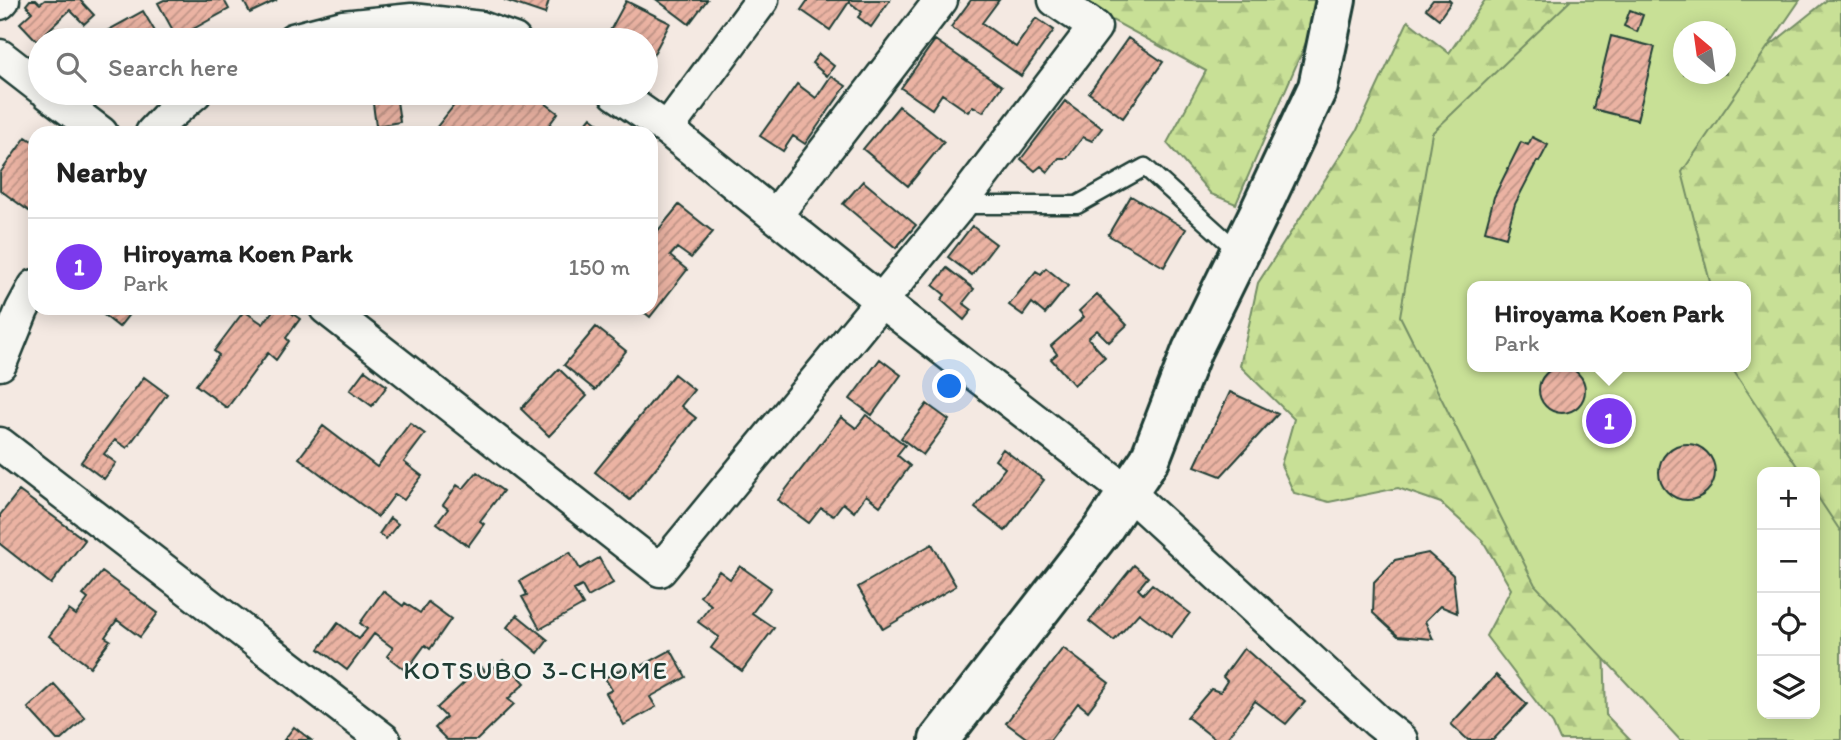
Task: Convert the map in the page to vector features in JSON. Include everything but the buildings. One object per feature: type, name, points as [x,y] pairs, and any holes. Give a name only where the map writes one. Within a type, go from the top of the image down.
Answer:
[{"type":"street","points":[[667,129],[762,0]]},
{"type":"street","points":[[775,216],[941,0]]},
{"type":"street","points":[[335,315],[660,570],[960,205],[1095,27],[1055,0]]},
{"type":"street","points":[[939,740],[1103,529],[1150,459],[1192,350],[1318,87],[1336,0]]},
{"type":"street","points":[[338,28],[412,20],[481,28]]},
{"type":"street","points":[[0,56],[28,78]]},
{"type":"street","points":[[64,105],[93,126]]},
{"type":"street","points":[[159,126],[181,105]]},
{"type":"street","points":[[632,105],[667,129],[881,302],[1129,492],[1380,734]]},
{"type":"street","points":[[0,365],[28,299]]},
{"type":"street","points":[[0,444],[384,740]]},
{"type":"lane","points":[[960,205],[1077,205],[1145,167],[1240,253]]},
{"type":"green space","points":[[1083,0],[1317,0],[1308,38],[1236,204],[1211,194],[1167,143],[1206,71],[1108,18]]},
{"type":"green space","points":[[1485,0],[1613,0],[1474,281],[1467,281],[1467,372],[1474,372],[1604,640],[1606,715],[1630,740],[1560,740],[1553,724],[1486,636],[1511,589],[1483,541],[1441,503],[1398,488],[1329,502],[1294,493],[1281,465],[1294,419],[1240,366],[1258,283],[1357,130],[1408,21],[1449,53]]},
{"type":"green space","points":[[1571,0],[1800,0],[1682,172],[1710,281],[1467,281],[1467,372],[1734,372],[1798,467],[1757,467],[1757,719],[1820,719],[1820,500],[1841,532],[1841,740],[1680,740],[1535,585],[1400,316],[1432,133]]},
{"type":"green space","points":[[1827,0],[1841,0],[1841,549],[1820,546],[1820,467],[1760,467],[1713,372],[1751,372],[1751,281],[1666,281],[1683,84],[1736,84],[1736,70]]},
{"type":"place","name":"Hiroyama Koen Park","points":[[1609,421]]},
{"type":"district","name":"KOTSUBO 3-CHOME","points":[[536,670]]}]
